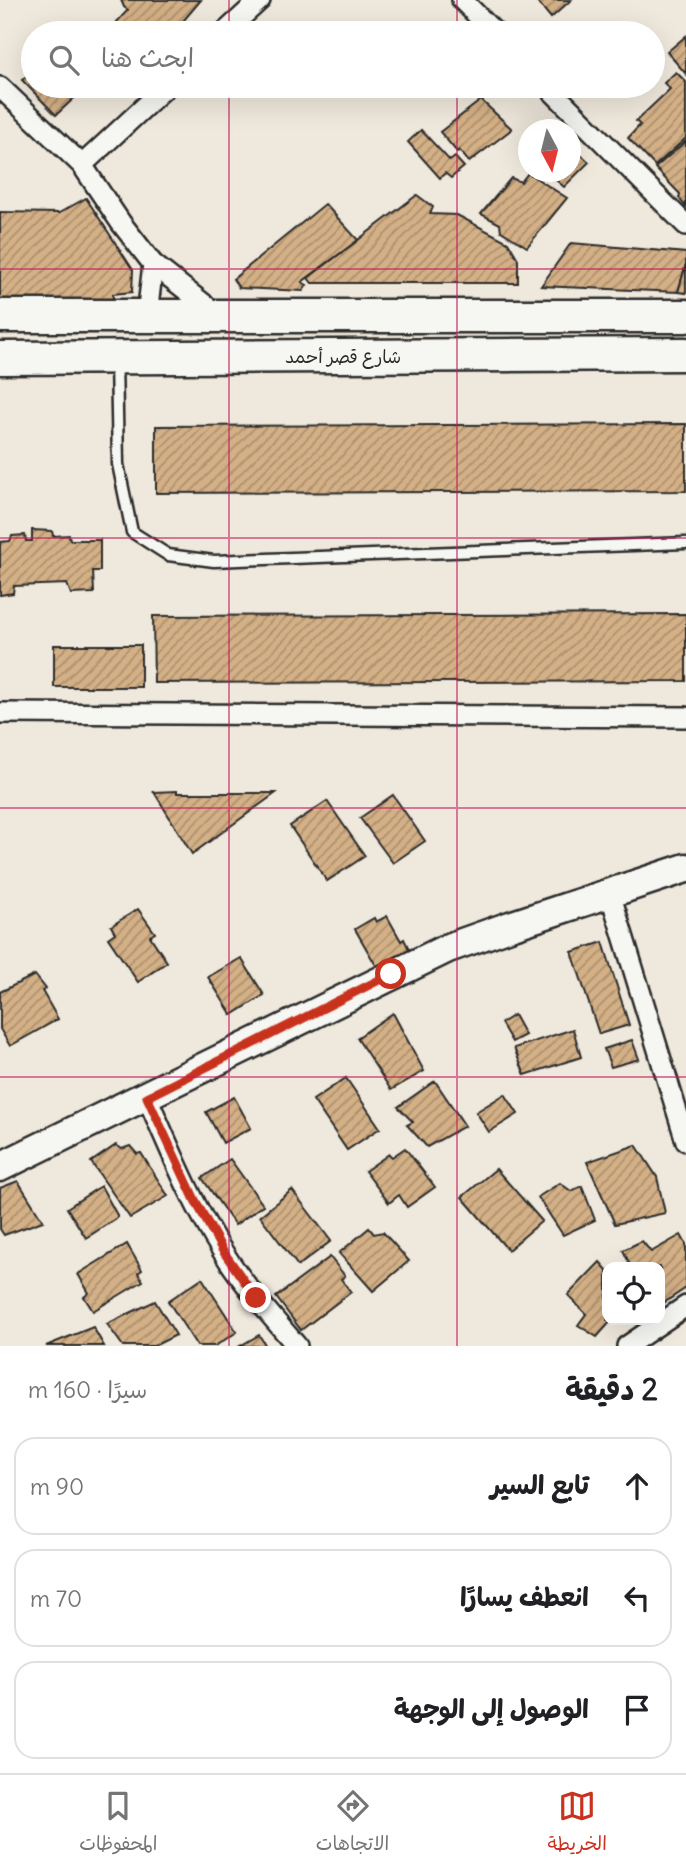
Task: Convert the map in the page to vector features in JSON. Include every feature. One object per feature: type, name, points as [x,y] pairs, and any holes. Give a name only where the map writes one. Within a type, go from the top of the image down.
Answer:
[{"type":"main road","points":[[0,316],[686,316]]},
{"type":"main road","name":"شارع قصر أحمد","points":[[0,358],[686,354]]},
{"type":"street","points":[[237,21],[260,0]]},
{"type":"street","points":[[463,0],[483,21]]},
{"type":"street","points":[[0,86],[82,165],[121,223],[153,264],[219,316]]},
{"type":"street","points":[[82,165],[154,98]]},
{"type":"street","points":[[559,98],[686,226]]},
{"type":"street","points":[[147,316],[153,264]]},
{"type":"street","points":[[0,713],[686,717]]},
{"type":"street","points":[[0,1167],[448,948],[686,868]]},
{"type":"street","points":[[610,893],[686,1141]]},
{"type":"street","points":[[147,1097],[195,1200],[223,1251],[256,1298],[297,1346]]},
{"type":"street","points":[[627,1346],[686,1306]]},
{"type":"lane","points":[[116,358],[118,464],[132,532],[168,555],[214,561],[686,543]]},
{"type":"building","points":[[121,0],[201,0],[183,21],[118,21],[128,10]]},
{"type":"building","points":[[536,0],[571,0],[551,18]]},
{"type":"building","points":[[686,36],[686,74],[667,52]]},
{"type":"building","points":[[676,72],[686,82],[686,138],[655,166],[628,138],[640,125],[636,121],[660,98],[665,98],[670,89],[665,82]]},
{"type":"building","points":[[39,98],[74,98],[56,115]]},
{"type":"building","points":[[481,100],[512,129],[469,162],[440,132]]},
{"type":"building","points":[[421,130],[450,161],[455,157],[464,167],[451,178],[445,173],[440,178],[408,142]]},
{"type":"building","points":[[686,141],[686,207],[679,198],[680,194],[655,168]]},
{"type":"building","points":[[581,154],[589,162],[581,170]]},
{"type":"building","points":[[511,178],[518,182],[542,182],[567,198],[527,247],[501,231],[500,224],[481,214]]},
{"type":"building","points":[[417,195],[433,207],[430,214],[457,215],[508,242],[518,259],[518,283],[312,283],[308,278]]},
{"type":"building","points":[[86,198],[133,270],[132,292],[113,294],[113,302],[0,301],[0,212],[59,213]]},
{"type":"building","points":[[325,204],[358,240],[302,282],[307,285],[303,291],[239,288],[233,279]]},
{"type":"building","points":[[571,243],[686,253],[686,264],[678,292],[541,286]]},
{"type":"building","points":[[686,264],[686,293],[678,292]]},
{"type":"building","points":[[686,424],[686,491],[156,493],[156,426]]},
{"type":"building","points":[[32,530],[52,531],[53,536],[69,535],[70,540],[100,540],[100,571],[93,571],[94,593],[71,594],[67,584],[14,586],[13,593],[0,595],[0,542],[10,541],[12,536],[25,535],[26,541],[32,541]]},
{"type":"building","points":[[686,614],[686,681],[154,683],[153,616]]},
{"type":"building","points":[[54,645],[141,645],[141,687],[54,687]]},
{"type":"building","points":[[154,792],[276,793],[192,854]]},
{"type":"building","points":[[393,795],[425,841],[393,863],[360,818]]},
{"type":"building","points":[[327,801],[365,856],[327,881],[290,826]]},
{"type":"building","points":[[138,909],[155,933],[150,936],[167,962],[138,982],[108,938],[115,933],[111,926]]},
{"type":"building","points":[[387,916],[410,951],[378,969],[355,929],[374,918],[376,922]]},
{"type":"building","points":[[603,942],[629,1025],[599,1034],[572,952]]},
{"type":"building","points":[[241,958],[264,995],[232,1015],[208,977]]},
{"type":"building","points":[[35,975],[46,989],[42,991],[58,1019],[10,1046],[0,1029],[0,992]]},
{"type":"building","points":[[393,1013],[424,1071],[391,1090],[357,1038]]},
{"type":"building","points":[[514,1015],[525,1035],[512,1042],[501,1023]]},
{"type":"building","points":[[573,1029],[581,1057],[525,1075],[514,1048]]},
{"type":"building","points":[[632,1040],[639,1059],[611,1067],[604,1049]]},
{"type":"building","points":[[346,1078],[380,1128],[347,1150],[313,1100]]},
{"type":"building","points":[[435,1081],[465,1126],[427,1147],[407,1125],[413,1122],[398,1107]]},
{"type":"building","points":[[505,1094],[518,1114],[489,1132],[476,1112]]},
{"type":"building","points":[[234,1097],[251,1128],[223,1143],[206,1112]]},
{"type":"building","points":[[116,1145],[122,1149],[130,1146],[137,1154],[141,1153],[168,1196],[130,1218],[91,1162]]},
{"type":"building","points":[[636,1145],[657,1177],[665,1213],[615,1224],[587,1162]]},
{"type":"building","points":[[405,1148],[435,1187],[407,1207],[399,1195],[389,1203],[365,1171],[389,1154],[392,1157]]},
{"type":"building","points":[[230,1159],[263,1205],[235,1225],[202,1178]]},
{"type":"building","points":[[496,1169],[542,1221],[508,1250],[462,1197]]},
{"type":"building","points":[[18,1181],[43,1221],[4,1235],[0,1229],[0,1188]]},
{"type":"building","points":[[560,1183],[571,1191],[582,1186],[595,1220],[563,1235],[538,1197]]},
{"type":"building","points":[[101,1186],[118,1217],[86,1238],[67,1208]]},
{"type":"building","points":[[292,1190],[331,1241],[298,1266],[260,1216]]},
{"type":"building","points":[[369,1228],[374,1234],[383,1232],[409,1261],[373,1291],[339,1253]]},
{"type":"building","points":[[681,1235],[686,1244],[686,1288],[665,1302],[665,1262],[629,1262],[623,1250],[642,1241],[651,1252]]},
{"type":"building","points":[[127,1244],[142,1270],[138,1273],[143,1281],[93,1311],[84,1297],[89,1293],[78,1274]]},
{"type":"building","points":[[330,1257],[345,1276],[341,1279],[351,1292],[301,1330],[276,1297]]},
{"type":"building","points":[[600,1262],[602,1325],[608,1325],[597,1337],[578,1325],[586,1314],[568,1295]]},
{"type":"building","points":[[202,1278],[237,1332],[215,1346],[197,1346],[168,1301]]},
{"type":"building","points":[[155,1301],[176,1335],[154,1346],[123,1346],[107,1324]]},
{"type":"building","points":[[93,1327],[104,1346],[46,1346]]},
{"type":"building","points":[[259,1335],[266,1346],[240,1346]]},
{"type":"route","points":[[256,1298],[223,1251],[195,1200],[147,1097],[391,974]]}]
